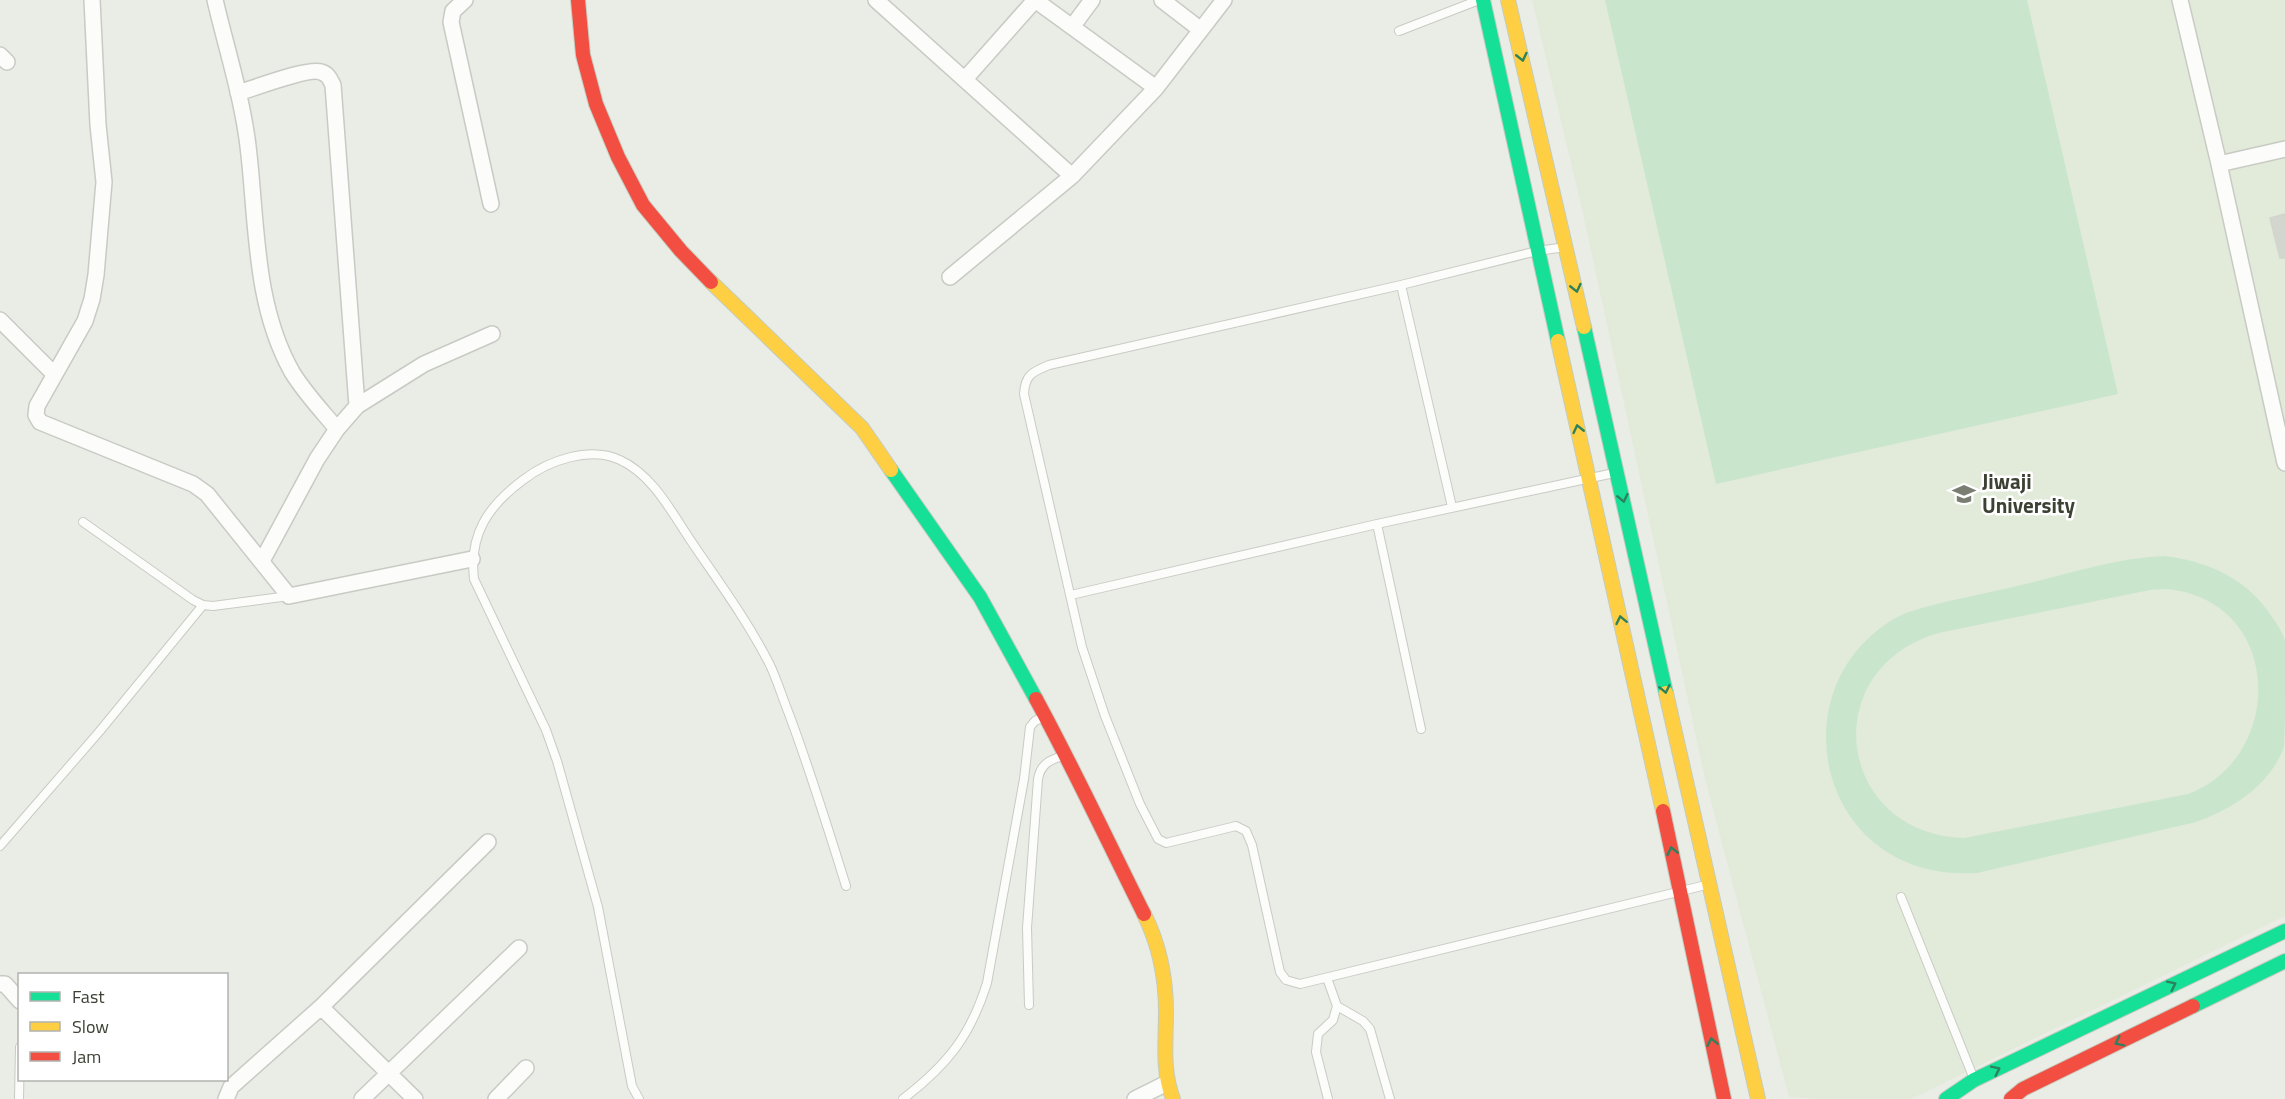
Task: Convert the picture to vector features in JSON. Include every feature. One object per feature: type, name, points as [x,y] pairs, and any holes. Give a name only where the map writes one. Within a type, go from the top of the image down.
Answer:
[{"type":"main road","points":[[578,0],[583,55],[596,104],[618,157],[643,205],[681,251],[718,290],[861,428],[980,597],[1046,717],[1153,932],[1161,960],[1166,1011],[1164,1051],[1167,1083],[1173,1099]]},
{"type":"main road","points":[[1481,0],[1682,890],[1724,1099]]},
{"type":"main road","points":[[1508,0],[1567,247],[1707,884],[1758,1099]]},
{"type":"main road","points":[[1946,1099],[1974,1080],[2285,931]]},
{"type":"main road","points":[[2011,1099],[2025,1094],[2285,961]]},
{"type":"street","points":[[92,0],[98,125],[104,182],[102,225],[92,299],[85,321],[38,406],[36,415],[40,422],[193,484],[207,494],[289,596],[472,559]]},
{"type":"street","points":[[215,0],[238,93],[249,154],[256,251],[274,331],[293,373],[338,429]]},
{"type":"street","points":[[465,0],[453,11],[451,22],[491,204]]},
{"type":"street","points":[[876,0],[1072,176]]},
{"type":"street","points":[[965,79],[1035,0],[1156,88]]},
{"type":"street","points":[[1072,27],[1092,0]]},
{"type":"street","points":[[1162,0],[1201,30]]},
{"type":"street","points":[[950,277],[1072,176],[1156,88],[1224,0]]},
{"type":"street","points":[[2180,0],[2283,446],[2285,463]]},
{"type":"street","points":[[238,93],[319,70],[328,76],[333,85],[357,406]]},
{"type":"street","points":[[2219,164],[2285,149]]},
{"type":"street","points":[[0,320],[54,375]]},
{"type":"street","points":[[262,561],[317,459],[357,406],[424,364],[492,334]]},
{"type":"street","points":[[226,1099],[231,1087],[321,1007],[488,842]]},
{"type":"street","points":[[362,1099],[519,948]]},
{"type":"street","points":[[0,984],[5,984],[18,999]]},
{"type":"street","points":[[321,1007],[415,1099]]},
{"type":"street","points":[[496,1099],[526,1068]]},
{"type":"street","points":[[1135,1099],[1167,1083]]},
{"type":"lane","points":[[1399,31],[1481,0]]},
{"type":"lane","points":[[1567,247],[1537,251],[1401,285],[1049,365],[1032,372],[1025,380],[1024,394],[1082,647],[1105,716],[1140,804],[1158,839],[1166,843],[1236,826],[1246,831],[1252,845],[1280,972],[1286,980],[1300,984],[1327,978],[1707,884]]},
{"type":"lane","points":[[1401,285],[1452,507]]},
{"type":"lane","points":[[639,1099],[632,1086],[598,907],[557,761],[546,730],[474,579],[472,559],[476,537],[490,510],[511,489],[533,472],[582,453],[621,460],[647,479],[669,507],[770,664],[806,758],[846,886]]},
{"type":"lane","points":[[1071,596],[1377,524],[1617,472]]},
{"type":"lane","points":[[83,522],[203,605],[213,606],[289,596]]},
{"type":"lane","points":[[1377,524],[1421,729]]},
{"type":"lane","points":[[0,846],[99,732],[203,605]]},
{"type":"lane","points":[[903,1099],[927,1081],[948,1060],[980,1006],[987,982],[1024,779],[1030,728],[1035,721],[1046,717]]},
{"type":"lane","points":[[1029,1005],[1027,928],[1038,779],[1040,770],[1046,762],[1066,754]]},
{"type":"lane","points":[[1900,897],[1974,1080]]},
{"type":"lane","points":[[1327,978],[1337,1006],[1333,1020],[1318,1034],[1316,1052],[1328,1099]]},
{"type":"lane","points":[[1337,1006],[1363,1021],[1370,1029],[1390,1099]]},
{"type":"lane","points":[[19,1081],[19,1099]]},
{"type":"shaded area","name":"Jiwaji University","points":[[1532,0],[2285,0],[2285,916],[1911,1099],[1789,1097],[1705,779],[1582,209]]},
{"type":"green space","points":[[1605,0],[2027,0],[2118,394],[1716,484]]},
{"type":"green space","points":[[2146,557],[2180,558],[2226,574],[2251,592],[2281,632],[2285,641],[2284,747],[2278,761],[2260,784],[2236,803],[2196,822],[1977,873],[1950,873],[1923,868],[1906,862],[1875,844],[1852,819],[1836,790],[1828,758],[1827,724],[1834,692],[1849,661],[1872,635],[1897,617],[1919,609]],"holes":[[[2167,589],[2206,600],[2234,621],[2251,650],[2258,683],[2255,716],[2242,748],[2220,775],[2188,794],[1964,838],[1921,829],[1888,809],[1866,780],[1857,746],[1859,710],[1874,677],[1902,650],[1943,632],[2150,590]]]},
{"type":"building","points":[[2285,214],[2285,258],[2280,258],[2270,218]]},
{"type":"traffic: fast","points":[[1483,0],[1558,341]]},
{"type":"traffic: fast","points":[[1584,327],[1666,693]]},
{"type":"traffic: fast","points":[[891,470],[980,597],[1036,699]]},
{"type":"traffic: fast","points":[[1946,1099],[1974,1080],[2285,931]]},
{"type":"traffic: fast","points":[[2193,1006],[2285,961]]},
{"type":"traffic: slow","points":[[1508,0],[1584,327]]},
{"type":"traffic: slow","points":[[711,282],[862,428],[891,470]]},
{"type":"traffic: slow","points":[[1558,341],[1663,811]]},
{"type":"traffic: slow","points":[[1666,693],[1758,1099]]},
{"type":"traffic: slow","points":[[1144,914],[1158,949],[1163,974],[1166,999],[1166,1067],[1173,1099]]},
{"type":"traffic: jam","points":[[578,0],[583,55],[596,104],[618,157],[643,205],[681,251],[711,282]]},
{"type":"traffic: jam","points":[[1036,699],[1144,914]]},
{"type":"traffic: jam","points":[[1663,811],[1724,1099]]},
{"type":"traffic: jam","points":[[2011,1099],[2023,1089],[2193,1006]]},
{"type":"place","name":"Jiwaji University","points":[[1964,494]]}]
